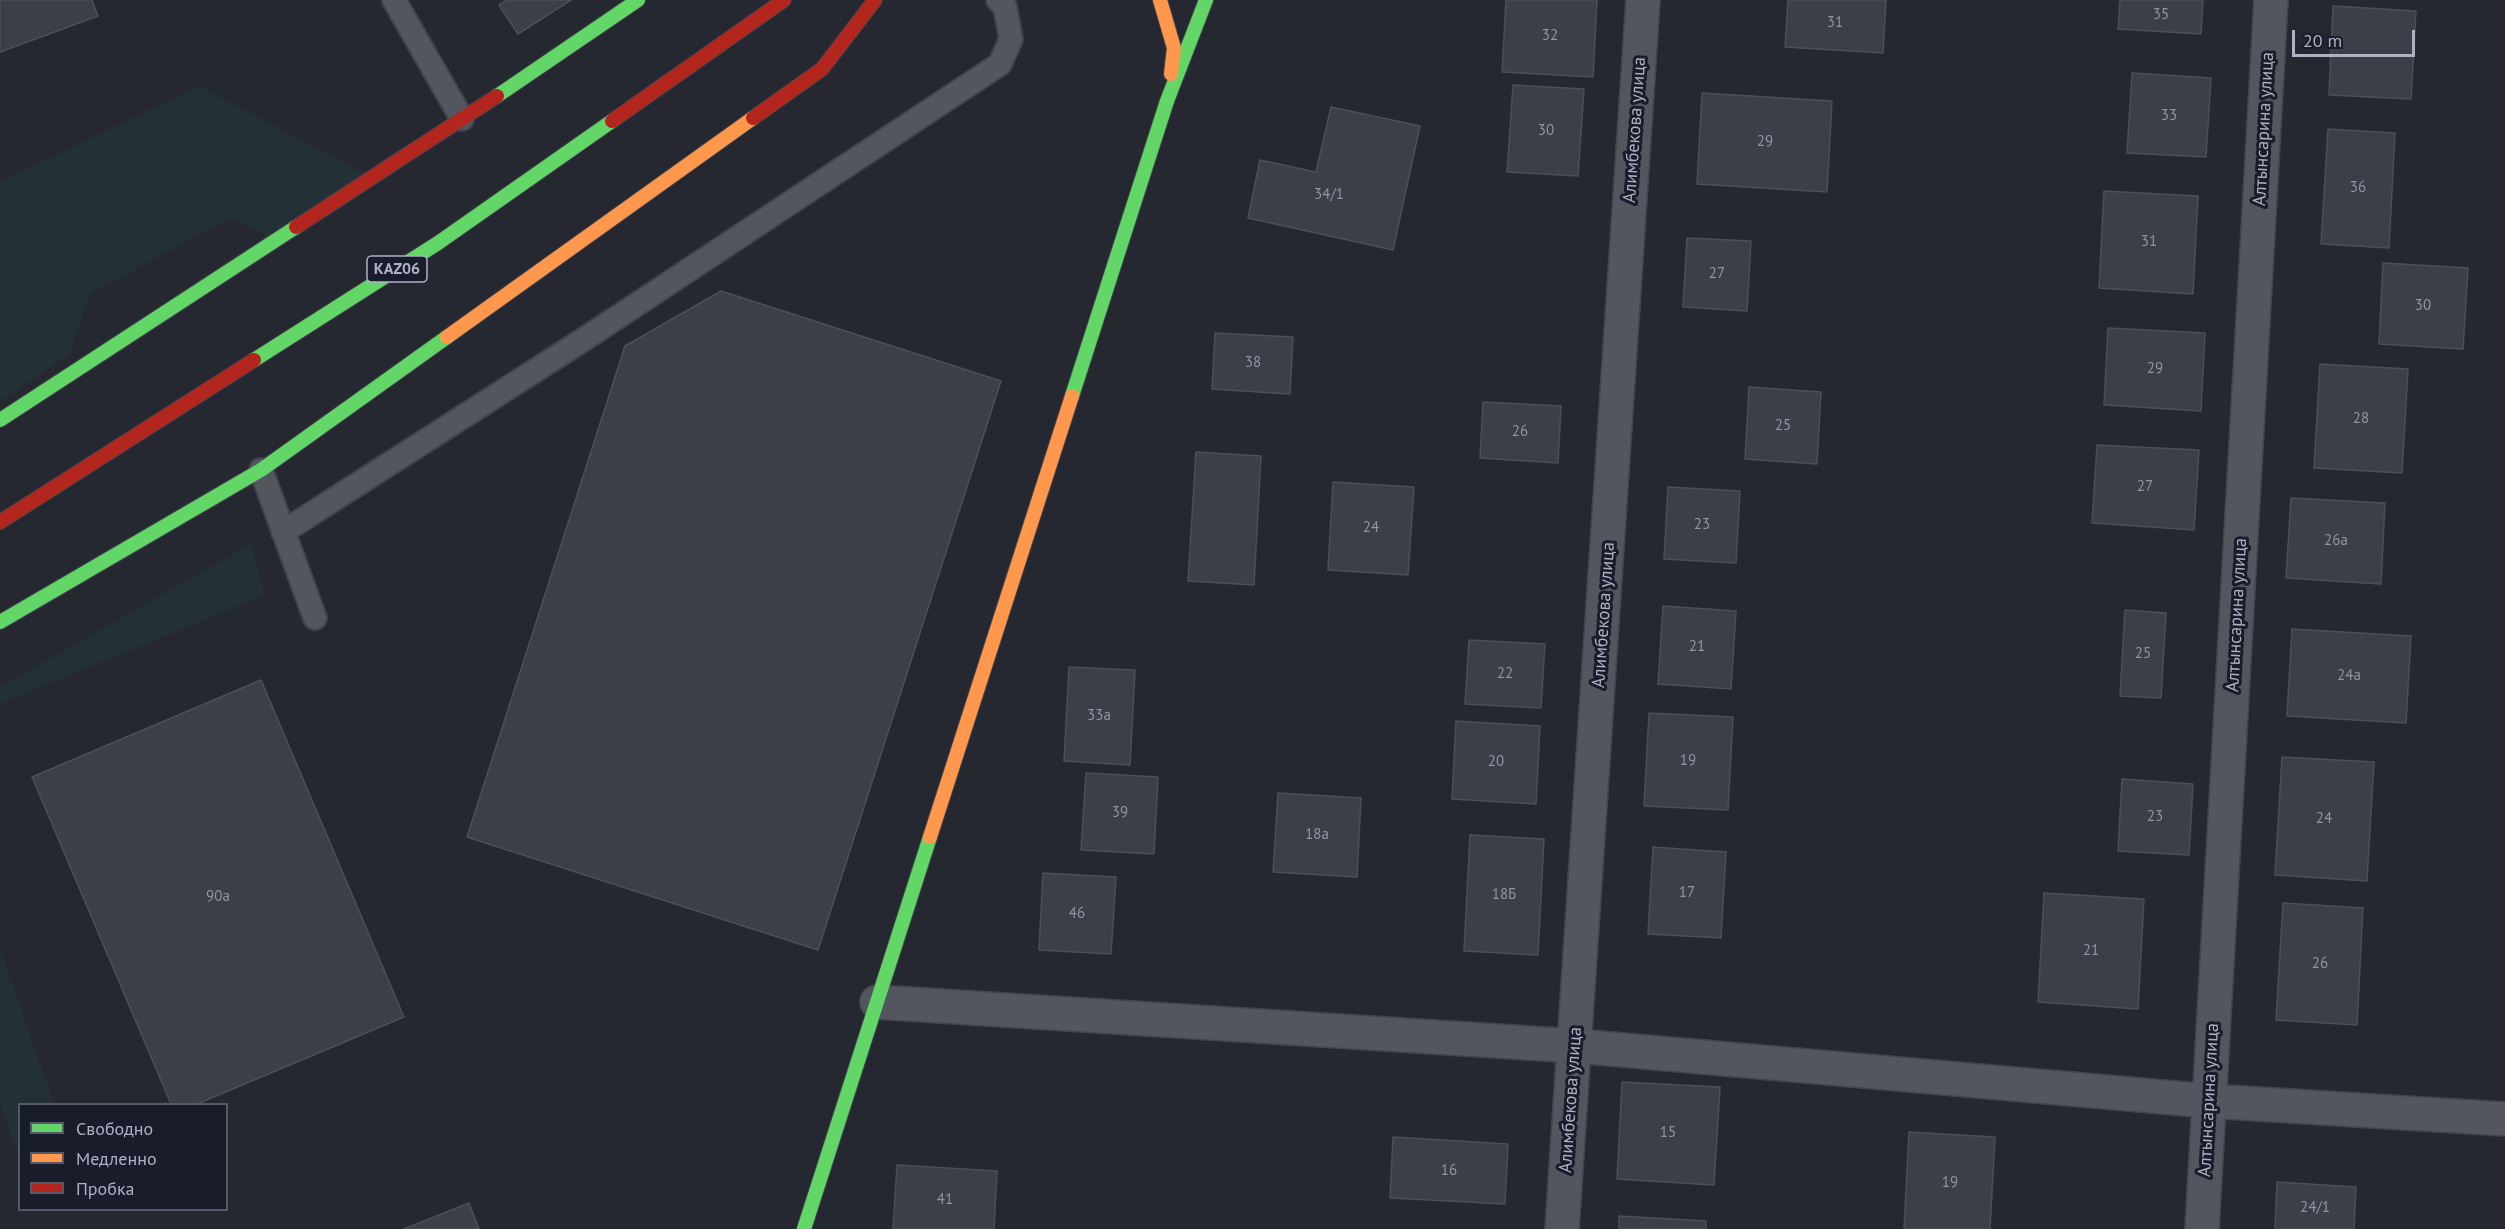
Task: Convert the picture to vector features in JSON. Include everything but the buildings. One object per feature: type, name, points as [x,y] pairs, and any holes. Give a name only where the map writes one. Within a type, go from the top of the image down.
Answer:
[{"type":"highway","points":[[0,420],[462,119],[638,0]]},
{"type":"highway","name":"KАZ06","points":[[0,522],[438,243],[784,0]]},
{"type":"highway","points":[[0,622],[261,470],[822,69],[874,0]]},
{"type":"highway","points":[[1160,0],[1174,48],[1167,101]]},
{"type":"highway","points":[[804,1229],[1167,101],[1206,0]]},
{"type":"street","name":"Алимбекова улица","points":[[1562,1229],[1576,1046],[1643,0]]},
{"type":"street","name":"Алтынсарина улица","points":[[2202,1229],[2271,0]]},
{"type":"street","points":[[877,1002],[1576,1046],[2209,1101],[2505,1119]]},
{"type":"lane","points":[[394,0],[462,119]]},
{"type":"lane","points":[[283,532],[586,339],[1000,64],[1011,39],[1005,7],[998,0]]},
{"type":"lane","points":[[261,470],[315,618]]},
{"type":"shaded area","points":[[199,86],[375,179],[270,237],[230,218],[90,294],[70,354],[0,402],[0,182]]},
{"type":"shaded area","points":[[251,544],[265,595],[0,704],[0,687]]},
{"type":"shaded area","points":[[0,948],[54,1103],[18,1103],[18,1155],[0,1104]]},
{"type":"traffic: fast","points":[[497,96],[638,0]]},
{"type":"traffic: fast","points":[[1072,396],[1167,101],[1206,0]]},
{"type":"traffic: fast","points":[[254,360],[438,243],[612,121]]},
{"type":"traffic: fast","points":[[0,420],[296,227]]},
{"type":"traffic: fast","points":[[0,622],[261,470],[447,337]]},
{"type":"traffic: fast","points":[[804,1229],[930,837]]},
{"type":"traffic: slow","points":[[1160,0],[1174,48],[1171,74]]},
{"type":"traffic: slow","points":[[447,337],[753,118]]},
{"type":"traffic: slow","points":[[930,837],[1072,396]]},
{"type":"traffic: jam","points":[[612,121],[784,0]]},
{"type":"traffic: jam","points":[[753,118],[822,69],[875,0]]},
{"type":"traffic: jam","points":[[296,227],[497,96]]},
{"type":"traffic: jam","points":[[0,522],[254,360]]}]
